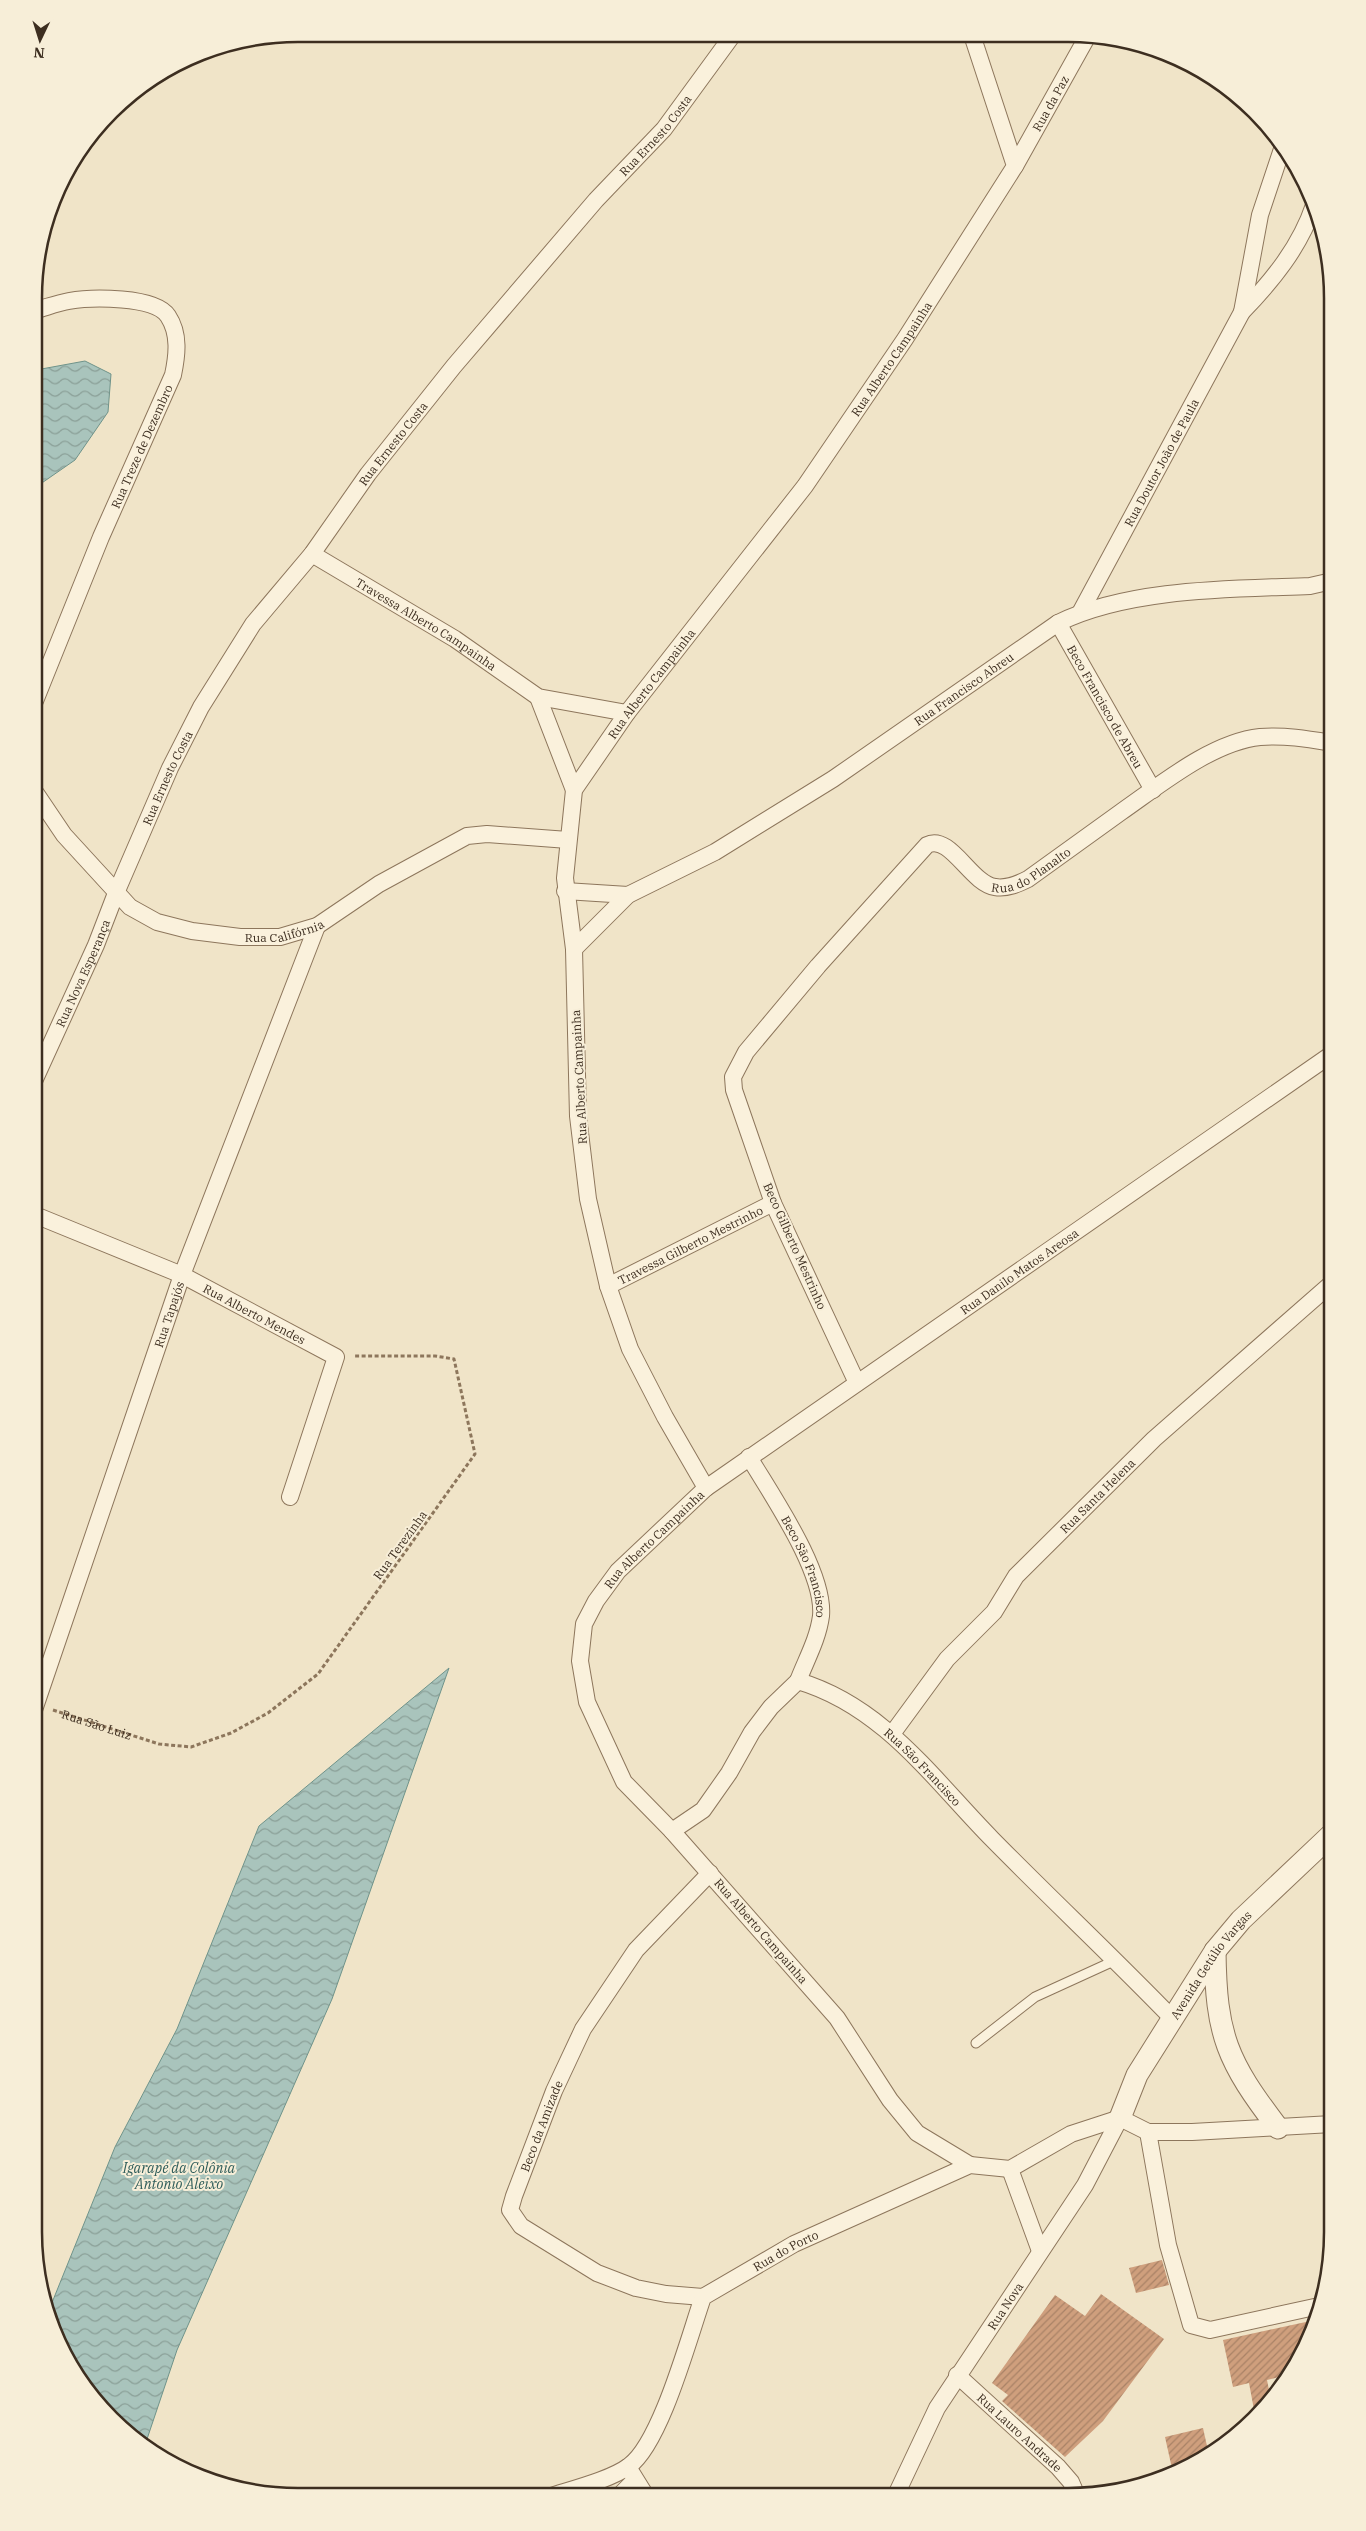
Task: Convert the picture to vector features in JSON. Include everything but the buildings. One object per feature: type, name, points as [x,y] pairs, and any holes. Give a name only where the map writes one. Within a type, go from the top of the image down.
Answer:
[{"type":"street","name":"Rua Ernesto Costa","points":[[116,893],[170,768],[210,692],[253,624],[312,554],[368,474],[448,374],[596,200],[664,129],[728,42]]},
{"type":"street","points":[[974,42],[1015,166]]},
{"type":"street","name":"Rua da Paz","points":[[1015,166],[1084,43]]},
{"type":"street","name":"Rua Doutor João de Paula","points":[[1242,312],[1260,215],[1279,155]]},
{"type":"street","name":"Rua Alberto Campainha","points":[[970,2165],[917,2133],[890,2100],[837,2018],[710,1873],[624,1782],[604,1744],[586,1702],[580,1661],[584,1624],[596,1600],[618,1571],[706,1488],[665,1417],[630,1349],[608,1286],[588,1199],[578,1116],[574,949],[565,891],[568,840],[574,790],[627,713],[805,486],[905,339],[1015,166]]},
{"type":"street","name":"Rua Doutor João de Paula","points":[[1080,613],[1242,312],[1275,277],[1308,224],[1310,217]]},
{"type":"street","name":"Rua Treze de Dezembro","points":[[42,308],[70,301],[133,300],[152,305],[167,314],[173,326],[177,356],[172,375],[101,537],[42,686]]},
{"type":"street","name":"Travessa Alberto Campainha","points":[[312,554],[455,638],[538,697],[627,713]]},
{"type":"street","name":"Rua Francisco Abreu","points":[[574,949],[628,895],[715,852],[832,779],[1058,623],[1080,613],[1137,599],[1310,586],[1324,583]]},
{"type":"street","name":"Beco Francisco de Abreu","points":[[1058,623],[1153,790]]},
{"type":"street","points":[[538,697],[574,790]]},
{"type":"street","name":"Rua do Planalto","points":[[734,1078],[739,1064],[752,1045],[818,966],[927,844],[931,842],[941,844],[984,884],[1005,888],[1028,879],[1153,790],[1202,758],[1239,742],[1260,737],[1282,737],[1324,742]]},
{"type":"street","name":"Rua Califórnia","points":[[42,802],[64,835],[130,907],[157,922],[192,931],[240,937],[280,937],[317,926],[379,884],[467,836],[486,834],[568,840]]},
{"type":"street","name":"Rua Francisco Abreu","points":[[565,891],[628,895]]},
{"type":"street","name":"Rua Nova Esperança","points":[[42,1064],[96,945],[116,893]]},
{"type":"street","name":"Rua Tapajós","points":[[42,1685],[182,1275],[317,926]]},
{"type":"street","name":"Rua Danilo Matos Areosa","points":[[706,1488],[1324,1060]]},
{"type":"street","name":"Beco Gilberto Mestrinho","points":[[734,1078],[734,1090],[774,1203],[857,1383]]},
{"type":"street","name":"Travessa Gilberto Mestrinho","points":[[608,1286],[774,1203]]},
{"type":"street","name":"Rua Alberto Mendes","points":[[42,1218],[182,1275],[336,1356]]},
{"type":"street","name":"Rua Santa Helena","points":[[892,1734],[947,1659],[994,1612],[1016,1576],[1154,1439],[1324,1289]]},
{"type":"street","points":[[290,1497],[336,1356]]},
{"type":"street","name":"Beco São Francisco","points":[[749,1458],[801,1548],[817,1581],[821,1601],[818,1629],[798,1681]]},
{"type":"street","points":[[672,1831],[703,1810],[729,1773],[752,1732],[770,1706],[798,1681]]},
{"type":"street","name":"Rua São Francisco","points":[[798,1681],[836,1694],[892,1734],[910,1750],[991,1838],[1116,1960],[1172,2018]]},
{"type":"street","name":"Avenida Getúlio Vargas","points":[[1120,2118],[1138,2075],[1215,1951],[1241,1920],[1324,1842]]},
{"type":"street","name":"Beco da Amizade","points":[[703,2297],[666,2294],[636,2288],[597,2273],[521,2226],[510,2210],[554,2091],[583,2029],[636,1950],[710,1873]]},
{"type":"street","points":[[1215,1951],[1219,2022],[1230,2056],[1247,2088],[1278,2128]]},
{"type":"street","points":[[1040,2251],[1010,2169],[1071,2134],[1120,2118],[1148,2132],[1324,2125]]},
{"type":"street","name":"Rua Nova","points":[[900,2488],[937,2408],[957,2375],[1085,2185],[1120,2118]]},
{"type":"street","points":[[1148,2132],[1168,2245],[1191,2325],[1210,2330],[1312,2307]]},
{"type":"street","name":"Rua do Porto","points":[[703,2297],[794,2244],[970,2165],[1010,2169]]},
{"type":"street","points":[[624,2488],[656,2429],[703,2297]]},
{"type":"street","name":"Rua Lauro Andrade","points":[[957,2375],[1058,2467],[1071,2482],[1074,2488]]},
{"type":"street","points":[[580,2488],[632,2474]]},
{"type":"street","points":[[632,2474],[641,2488]]},
{"type":"street","points":[[905,2478],[908,2488]]},
{"type":"lane","points":[[976,2043],[1035,1997],[1116,1960]]},
{"type":"path","name":"Rua Terezinha","points":[[159,1744],[191,1747],[231,1733],[268,1713],[318,1674],[475,1454],[454,1359],[435,1356],[336,1356]]},
{"type":"path","name":"Rua São Luiz","points":[[42,1708],[159,1744]]},
{"type":"water","points":[[85,361],[111,374],[108,412],[75,460],[42,483],[42,369]]},
{"type":"water","name":"Igarapé da Colônia Antonio Aleixo","points":[[449,1668],[332,1999],[177,2350],[147,2439],[130,2425],[95,2388],[69,2346],[52,2302],[115,2147],[177,2029],[259,1826]]}]
